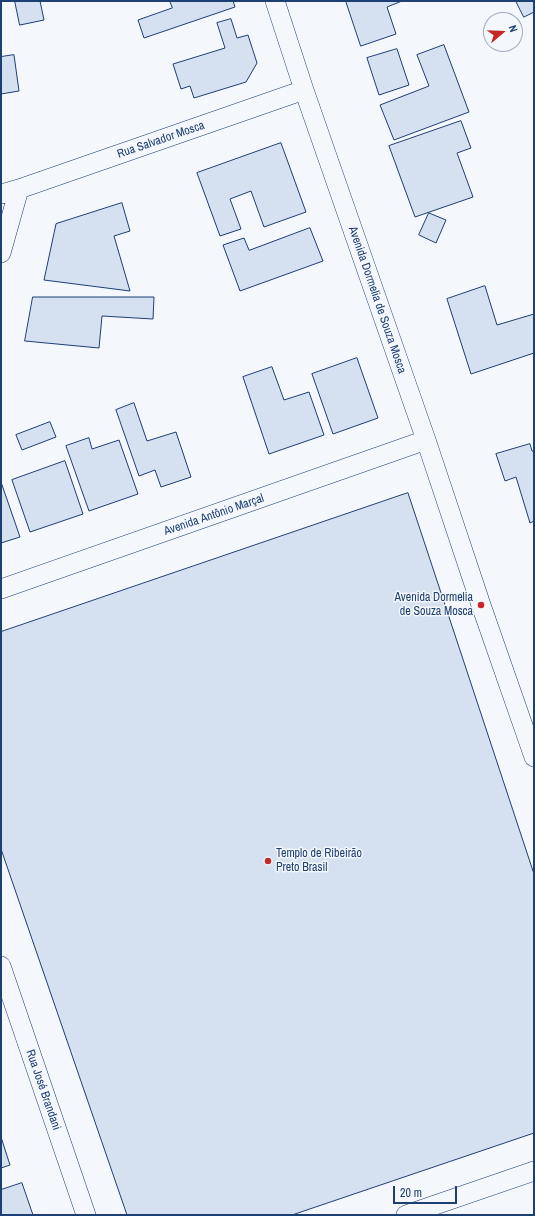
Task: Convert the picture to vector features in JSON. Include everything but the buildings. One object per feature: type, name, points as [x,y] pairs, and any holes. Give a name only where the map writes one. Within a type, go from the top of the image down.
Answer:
[{"type":"street","name":"Avenida Dormelia de Souza Mosca","points":[[275,1],[304,90],[426,440],[534,757]]},
{"type":"street","name":"Rua Salvador Mosca","points":[[1,253],[10,191],[304,90]]},
{"type":"street","name":"Avenida Antônio Marçal","points":[[1,589],[426,440]]},
{"type":"street","name":"Rua José Brandani","points":[[1,966],[86,1215]]},
{"type":"street","points":[[406,1215],[444,1209],[534,1171]]},
{"type":"place","name":"Avenida Dormelia de Souza Mosca","points":[[481,605]]},
{"type":"place","name":"Templo de Ribeirão Preto Brasil","points":[[268,861]]}]
